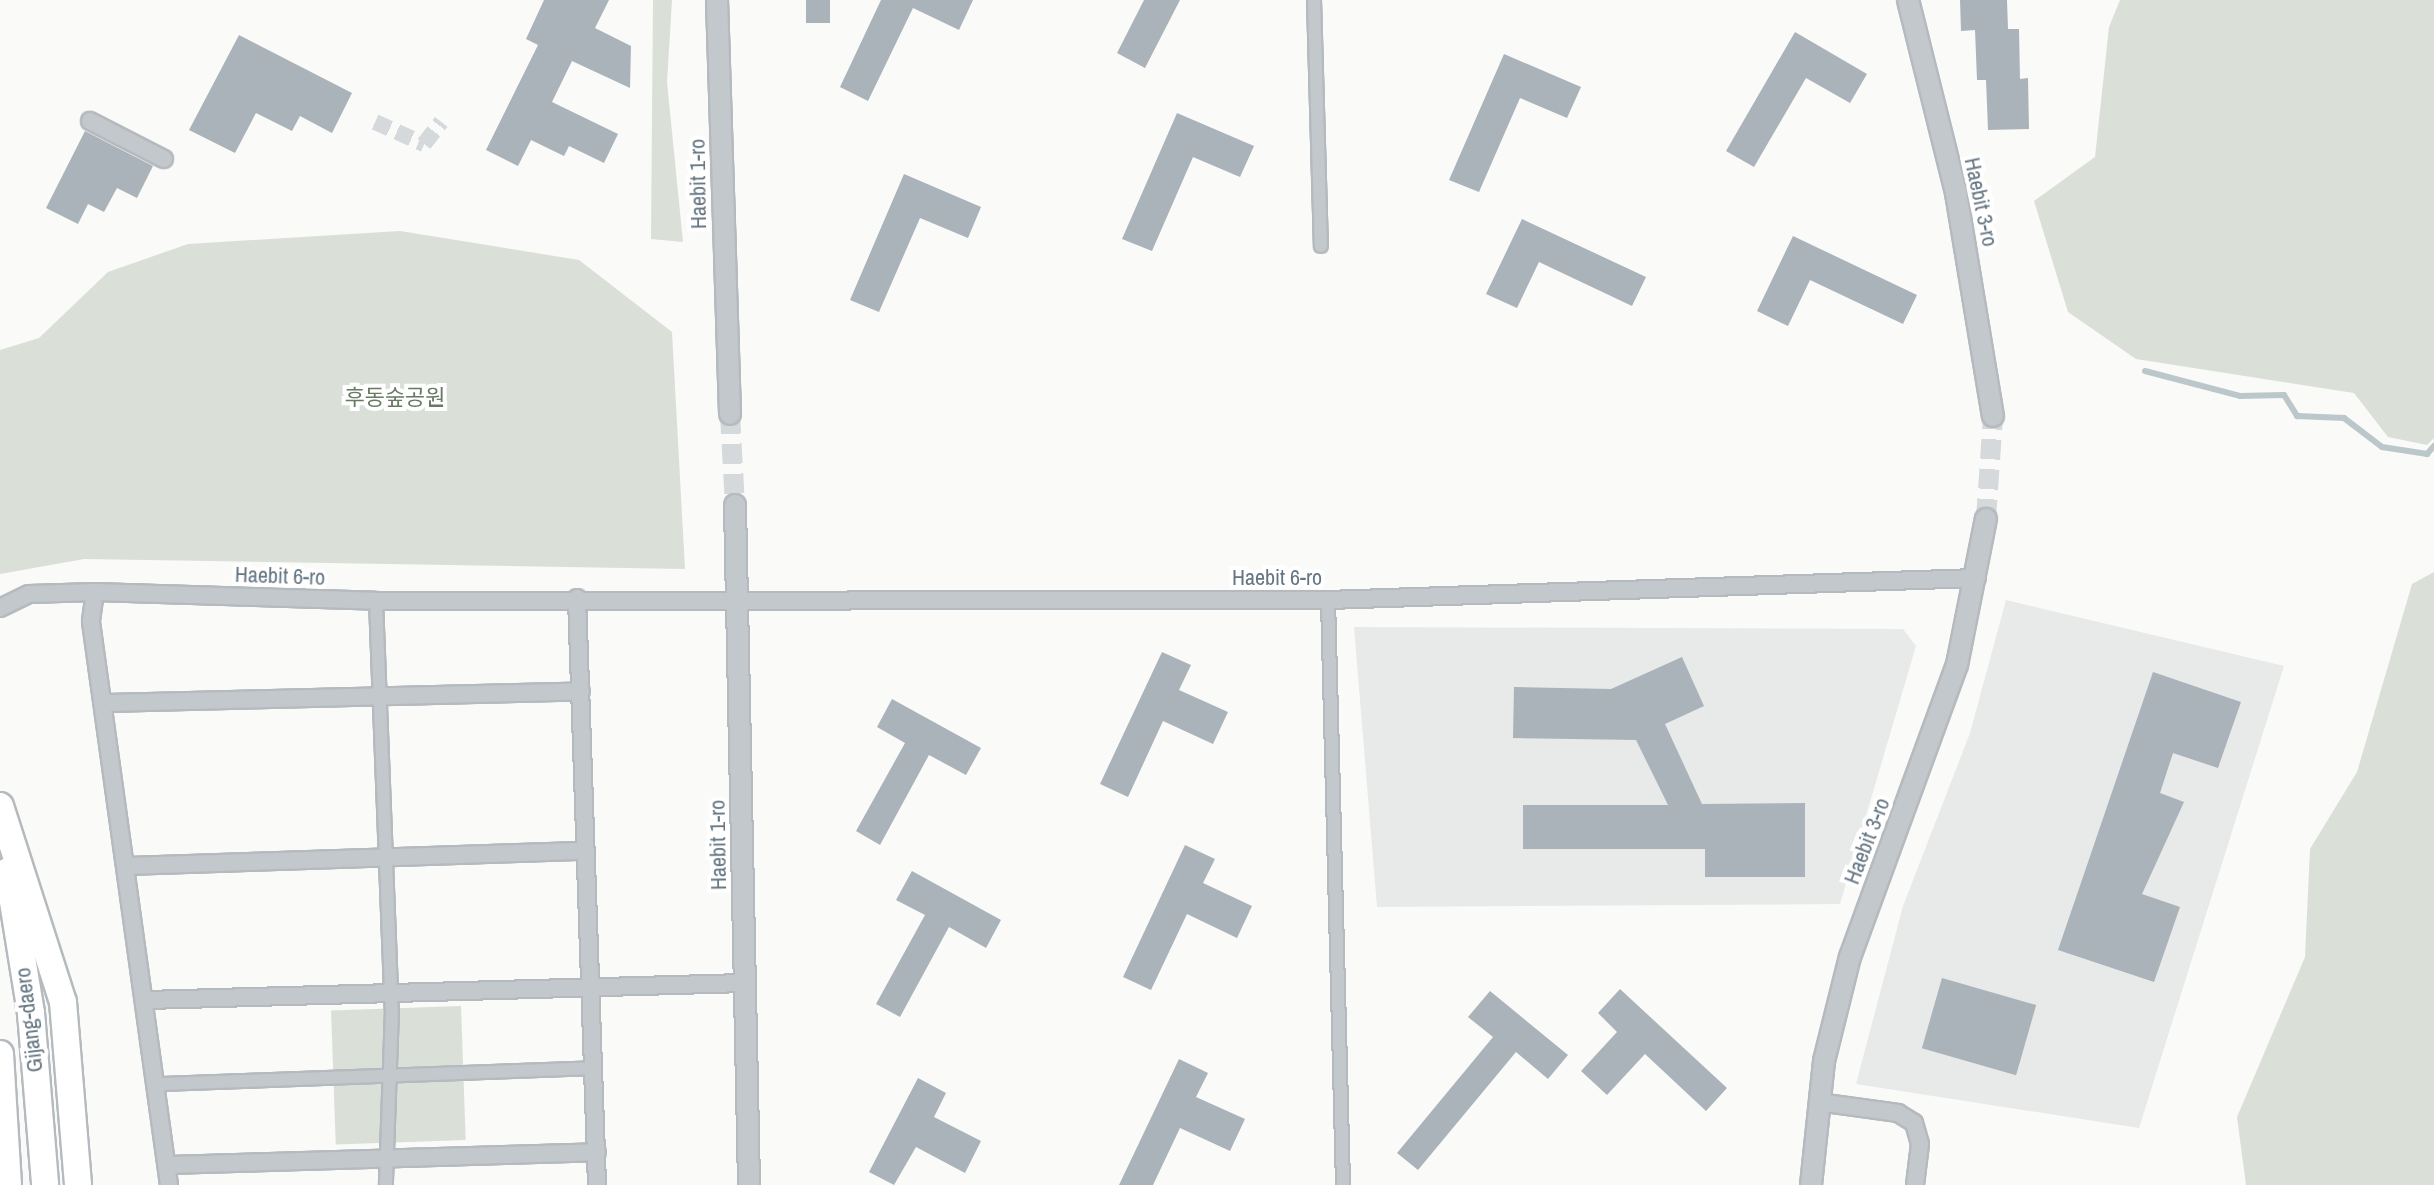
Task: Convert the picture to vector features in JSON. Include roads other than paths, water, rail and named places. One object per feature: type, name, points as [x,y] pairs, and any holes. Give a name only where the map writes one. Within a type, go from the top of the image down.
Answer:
[{"type":"main road","name":"Gijang-daero","points":[[0,807],[31,1013],[45,1185]]},
{"type":"main road","points":[[0,807],[63,1002],[78,1185]]},
{"type":"main road","name":"Gijang-daero","points":[[0,1054],[8,1185]]},
{"type":"street","name":"Haebit 1-ro","points":[[717,0],[730,414]]},
{"type":"street","points":[[1314,0],[1321,246]]},
{"type":"street","name":"Haebit 3-ro","points":[[1908,0],[1956,193],[1993,416]]},
{"type":"street","points":[[90,121],[164,159]]},
{"type":"street","name":"Haebit 1-ro","points":[[735,505],[749,1185]]},
{"type":"street","name":"Haebit 3-ro","points":[[1811,1185],[1818,1102],[1850,957],[1943,708],[1977,578],[1986,519]]},
{"type":"street","name":"Haebit 6-ro","points":[[0,608],[29,594],[95,592],[376,601],[739,596],[1328,600],[1977,578]]},
{"type":"street","points":[[95,592],[91,622],[161,1084],[169,1185]]},
{"type":"street","points":[[577,598],[597,1185]]},
{"type":"street","points":[[1328,600],[1343,1185]]},
{"type":"street","points":[[376,601],[384,698],[389,858],[391,993],[386,1185]]},
{"type":"street","points":[[104,703],[581,691]]},
{"type":"street","points":[[128,866],[585,851]]},
{"type":"street","points":[[147,1000],[744,983]]},
{"type":"street","points":[[161,1084],[595,1068]]},
{"type":"street","points":[[1818,1102],[1898,1113],[1914,1123],[1920,1144],[1915,1185]]},
{"type":"street","points":[[168,1165],[597,1152]]},
{"type":"waterway","points":[[2145,371],[2240,396],[2284,395],[2297,416],[2344,418],[2382,447],[2427,454],[2434,446]]},
{"type":"tunnel","points":[[375,122],[424,144],[441,122]]},
{"type":"tunnel","points":[[730,414],[735,505]]},
{"type":"tunnel","points":[[1986,519],[1993,416]]},
{"type":"park label","name":"후동숲공원","points":[[395,398]]}]
